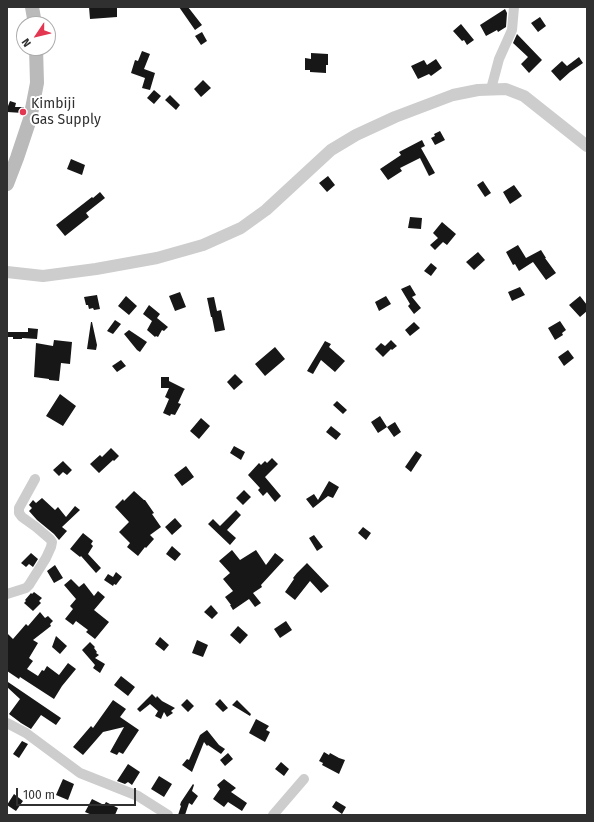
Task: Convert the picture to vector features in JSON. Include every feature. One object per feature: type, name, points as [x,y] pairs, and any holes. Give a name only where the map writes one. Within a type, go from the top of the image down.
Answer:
[{"type":"main road","points":[[7,184],[30,119],[37,83],[36,56]]},
{"type":"street","points":[[492,89],[499,59],[512,30],[514,7]]},
{"type":"street","points":[[7,272],[43,276],[96,269],[157,258],[203,245],[241,228],[266,210],[331,150],[356,135],[395,117],[453,95],[478,90],[506,89],[524,96],[587,146]]},
{"type":"street","points":[[7,594],[26,588],[46,558],[51,547],[52,542],[50,539],[19,513],[19,508],[35,480]]},
{"type":"street","points":[[7,723],[26,733],[80,773],[138,796],[168,815]]},
{"type":"street","points":[[273,815],[304,779]]},
{"type":"building","points":[[89,7],[117,7],[117,17],[90,19]]},
{"type":"building","points":[[179,7],[188,7],[202,25],[195,30]]},
{"type":"building","points":[[505,9],[507,13],[506,27],[498,32],[497,30],[486,36],[480,25]]},
{"type":"building","points":[[540,17],[546,26],[538,32],[531,23]]},
{"type":"building","points":[[461,24],[474,40],[467,45],[464,40],[462,41],[453,31]]},
{"type":"building","points":[[202,32],[207,41],[201,45],[195,36]]},
{"type":"building","points":[[517,34],[542,60],[529,73],[521,64],[528,57],[513,43]]},
{"type":"building","points":[[142,51],[150,54],[144,69],[155,73],[150,90],[142,88],[145,78],[131,73],[135,60],[138,61]]},
{"type":"building","points":[[311,53],[328,54],[326,73],[310,72],[310,70],[305,70],[305,58],[311,59]]},
{"type":"building","points":[[579,57],[583,63],[560,81],[551,71],[562,61],[567,66]]},
{"type":"building","points":[[436,59],[442,68],[431,76],[429,74],[418,79],[411,66],[424,60],[427,65]]},
{"type":"building","points":[[203,80],[211,88],[201,97],[194,89]]},
{"type":"building","points":[[154,90],[161,96],[154,104],[147,98]]},
{"type":"building","points":[[170,95],[180,105],[176,110],[165,100]]},
{"type":"building","points":[[10,101],[16,103],[15,107],[24,107],[23,113],[7,112],[7,106]]},
{"type":"building","points":[[440,131],[445,140],[435,145],[431,138],[435,136],[434,134]]},
{"type":"building","points":[[422,140],[425,146],[421,148],[435,173],[429,176],[420,158],[400,168],[402,171],[388,180],[380,169],[401,155],[399,152]]},
{"type":"building","points":[[71,159],[85,165],[82,175],[67,169]]},
{"type":"building","points":[[328,176],[335,185],[327,192],[319,183]]},
{"type":"building","points":[[483,181],[491,193],[485,197],[477,185]]},
{"type":"building","points":[[514,185],[522,196],[510,204],[503,192]]},
{"type":"building","points":[[100,192],[105,198],[86,213],[89,217],[65,236],[56,225]]},
{"type":"building","points":[[410,217],[422,218],[421,229],[408,228]]},
{"type":"building","points":[[442,222],[456,234],[447,245],[443,242],[435,250],[430,245],[438,238],[433,233]]},
{"type":"building","points":[[518,245],[526,258],[541,250],[556,273],[546,280],[533,262],[519,271],[515,264],[513,265],[506,252]]},
{"type":"building","points":[[478,252],[485,260],[474,270],[466,262]]},
{"type":"building","points":[[431,263],[437,268],[431,276],[424,271]]},
{"type":"building","points":[[410,285],[416,295],[412,297],[421,308],[414,314],[408,306],[410,304],[401,289]]},
{"type":"building","points":[[520,287],[525,295],[512,301],[508,292]]},
{"type":"building","points":[[180,292],[186,307],[175,311],[169,296]]},
{"type":"building","points":[[97,295],[100,309],[89,309],[88,305],[86,305],[84,297]]},
{"type":"building","points":[[126,296],[137,306],[129,315],[118,306]]},
{"type":"building","points":[[386,296],[391,304],[379,311],[375,302]]},
{"type":"building","points":[[580,296],[587,305],[587,311],[580,317],[569,305]]},
{"type":"building","points":[[214,297],[217,311],[221,310],[225,330],[215,332],[207,298]]},
{"type":"building","points":[[149,305],[160,314],[157,318],[168,327],[164,331],[162,330],[158,337],[155,337],[147,330],[152,321],[143,314]]},
{"type":"building","points":[[115,320],[121,324],[113,334],[107,331]]},
{"type":"building","points":[[560,321],[566,330],[562,333],[563,335],[555,340],[548,328]]},
{"type":"building","points":[[91,322],[97,345],[96,350],[87,349]]},
{"type":"building","points":[[414,322],[420,328],[410,336],[405,330]]},
{"type":"building","points":[[28,328],[38,329],[37,339],[13,339],[13,337],[7,337],[7,332],[28,332]]},
{"type":"building","points":[[129,330],[147,342],[140,352],[124,334]]},
{"type":"building","points":[[54,340],[72,342],[70,364],[61,363],[59,381],[34,377],[36,343],[53,346]]},
{"type":"building","points":[[391,340],[397,346],[392,350],[391,349],[383,357],[375,349],[381,343],[385,346]]},
{"type":"building","points":[[325,341],[331,344],[329,347],[345,361],[335,372],[321,360],[313,374],[307,371]]},
{"type":"building","points":[[275,347],[285,359],[265,376],[255,364]]},
{"type":"building","points":[[568,350],[574,358],[564,366],[558,357]]},
{"type":"building","points":[[121,360],[126,366],[117,372],[112,366]]},
{"type":"building","points":[[235,374],[243,382],[234,390],[227,382]]},
{"type":"building","points":[[161,377],[169,377],[169,381],[185,389],[178,403],[181,404],[175,415],[171,414],[170,416],[163,413],[169,399],[165,397],[169,388],[161,388]]},
{"type":"building","points":[[60,394],[76,406],[63,426],[46,416]]},
{"type":"building","points":[[337,401],[347,410],[343,414],[333,405]]},
{"type":"building","points":[[380,416],[387,427],[378,433],[371,422]]},
{"type":"building","points":[[201,418],[210,426],[199,439],[190,431]]},
{"type":"building","points":[[395,422],[401,432],[394,437],[387,427]]},
{"type":"building","points":[[331,426],[341,434],[336,440],[326,432]]},
{"type":"building","points":[[234,446],[245,452],[241,460],[230,453]]},
{"type":"building","points":[[111,448],[119,456],[99,473],[90,464],[100,455],[102,457]]},
{"type":"building","points":[[416,451],[422,455],[411,472],[405,467]]},
{"type":"building","points":[[272,458],[278,464],[265,477],[281,496],[275,502],[267,492],[263,496],[258,490],[260,488],[248,475],[259,463],[261,465],[265,461],[267,463]]},
{"type":"building","points":[[63,461],[72,470],[67,475],[63,472],[59,476],[53,470]]},
{"type":"building","points":[[186,466],[194,477],[182,486],[174,475]]},
{"type":"building","points":[[329,481],[339,487],[333,498],[328,496],[313,508],[306,499],[314,494],[318,500]]},
{"type":"building","points":[[244,490],[251,497],[243,505],[236,498]]},
{"type":"building","points":[[134,491],[145,500],[161,527],[150,535],[154,539],[138,556],[127,547],[130,543],[119,532],[129,522],[115,507],[123,499],[124,501]]},
{"type":"building","points":[[42,498],[55,510],[58,507],[66,517],[75,506],[80,510],[62,527],[67,531],[59,540],[29,511],[32,508],[29,505],[33,500],[36,503]]},
{"type":"building","points":[[236,510],[241,515],[227,530],[236,538],[230,545],[208,524],[213,519],[220,526]]},
{"type":"building","points":[[175,518],[182,526],[172,535],[165,527]]},
{"type":"building","points":[[363,527],[371,533],[366,540],[358,533]]},
{"type":"building","points":[[83,533],[93,541],[91,544],[93,546],[88,554],[101,568],[96,573],[81,556],[80,557],[70,549]]},
{"type":"building","points":[[314,535],[323,547],[317,551],[309,538]]},
{"type":"building","points":[[172,546],[181,554],[175,561],[166,554]]},
{"type":"building","points":[[232,550],[240,560],[256,550],[266,565],[275,553],[284,560],[261,585],[262,587],[253,593],[261,603],[255,607],[249,599],[233,610],[225,597],[233,591],[223,579],[230,573],[219,561]]},
{"type":"building","points":[[31,553],[38,559],[33,567],[29,564],[26,567],[21,563]]},
{"type":"building","points":[[307,563],[329,586],[321,593],[310,581],[295,600],[285,592],[294,579],[293,578]]},
{"type":"building","points":[[55,565],[63,578],[54,583],[47,571]]},
{"type":"building","points":[[116,572],[122,577],[116,585],[114,584],[113,586],[104,580],[108,574],[113,577]]},
{"type":"building","points":[[71,579],[79,587],[84,583],[94,596],[98,591],[105,597],[94,610],[109,622],[95,639],[86,632],[88,630],[76,621],[73,625],[65,619],[73,609],[70,606],[76,599],[64,585]]},
{"type":"building","points":[[34,592],[42,598],[39,601],[41,603],[33,611],[24,603],[31,593],[32,594]]},
{"type":"building","points":[[211,605],[218,613],[212,619],[204,612]]},
{"type":"building","points":[[40,612],[45,618],[48,616],[53,621],[50,624],[51,626],[33,640],[38,643],[29,658],[33,661],[27,669],[38,676],[47,666],[59,675],[68,663],[76,669],[62,686],[54,699],[20,677],[19,679],[7,671],[7,633],[13,639],[26,624],[28,626]]},
{"type":"building","points":[[286,621],[292,630],[280,638],[274,629]]},
{"type":"building","points":[[238,626],[248,635],[240,644],[230,635]]},
{"type":"building","points":[[56,636],[67,646],[60,654],[52,647]]},
{"type":"building","points":[[160,637],[169,645],[164,651],[155,644]]},
{"type":"building","points":[[197,640],[208,645],[203,657],[192,653]]},
{"type":"building","points":[[90,642],[95,647],[96,653],[99,655],[95,658],[105,664],[100,673],[93,668],[95,665],[82,650]]},
{"type":"building","points":[[121,676],[135,687],[128,696],[114,685]]},
{"type":"building","points":[[8,682],[61,718],[56,725],[41,715],[31,729],[9,714],[20,699],[7,687]]},
{"type":"building","points":[[152,694],[156,698],[157,696],[162,701],[175,708],[171,711],[173,713],[167,717],[164,712],[161,719],[155,716],[158,711],[150,704],[140,712],[137,709]]},
{"type":"building","points":[[187,699],[194,706],[188,712],[181,705]]},
{"type":"building","points":[[220,699],[228,708],[223,712],[215,704]]},
{"type":"building","points":[[113,700],[126,709],[120,717],[139,730],[123,754],[119,752],[117,755],[110,752],[124,727],[103,732],[83,755],[73,747],[91,726],[93,728]]},
{"type":"building","points":[[237,700],[251,714],[250,716],[232,705]]},
{"type":"building","points":[[256,719],[269,726],[266,730],[270,732],[265,742],[249,733]]},
{"type":"building","points":[[207,730],[219,745],[225,749],[221,754],[208,745],[207,746],[204,742],[192,772],[182,765],[187,759],[189,760],[200,735]]},
{"type":"building","points":[[22,741],[28,744],[19,758],[13,754]]},
{"type":"building","points":[[324,752],[329,755],[330,753],[345,760],[339,774],[322,765],[323,763],[319,761]]},
{"type":"building","points":[[228,753],[233,759],[225,766],[220,760]]},
{"type":"building","points":[[281,762],[289,769],[284,776],[275,769]]},
{"type":"building","points":[[128,764],[140,772],[132,785],[128,782],[125,784],[117,781]]},
{"type":"building","points":[[159,776],[172,784],[164,797],[151,789]]},
{"type":"building","points":[[63,779],[74,784],[68,800],[56,795]]},
{"type":"building","points":[[224,779],[236,788],[231,792],[247,803],[242,811],[228,802],[224,807],[213,799],[220,789],[217,785]]},
{"type":"building","points":[[193,784],[192,791],[198,796],[192,805],[189,803],[185,815],[178,815],[181,802]]},
{"type":"building","points":[[14,794],[23,801],[16,811],[7,805]]},
{"type":"building","points":[[92,799],[104,805],[106,802],[118,808],[115,815],[92,815],[85,812]]},
{"type":"building","points":[[336,801],[346,807],[342,814],[332,807]]},
{"type":"place","name":"Kimbiji Gas Supply","points":[[23,112]]}]
